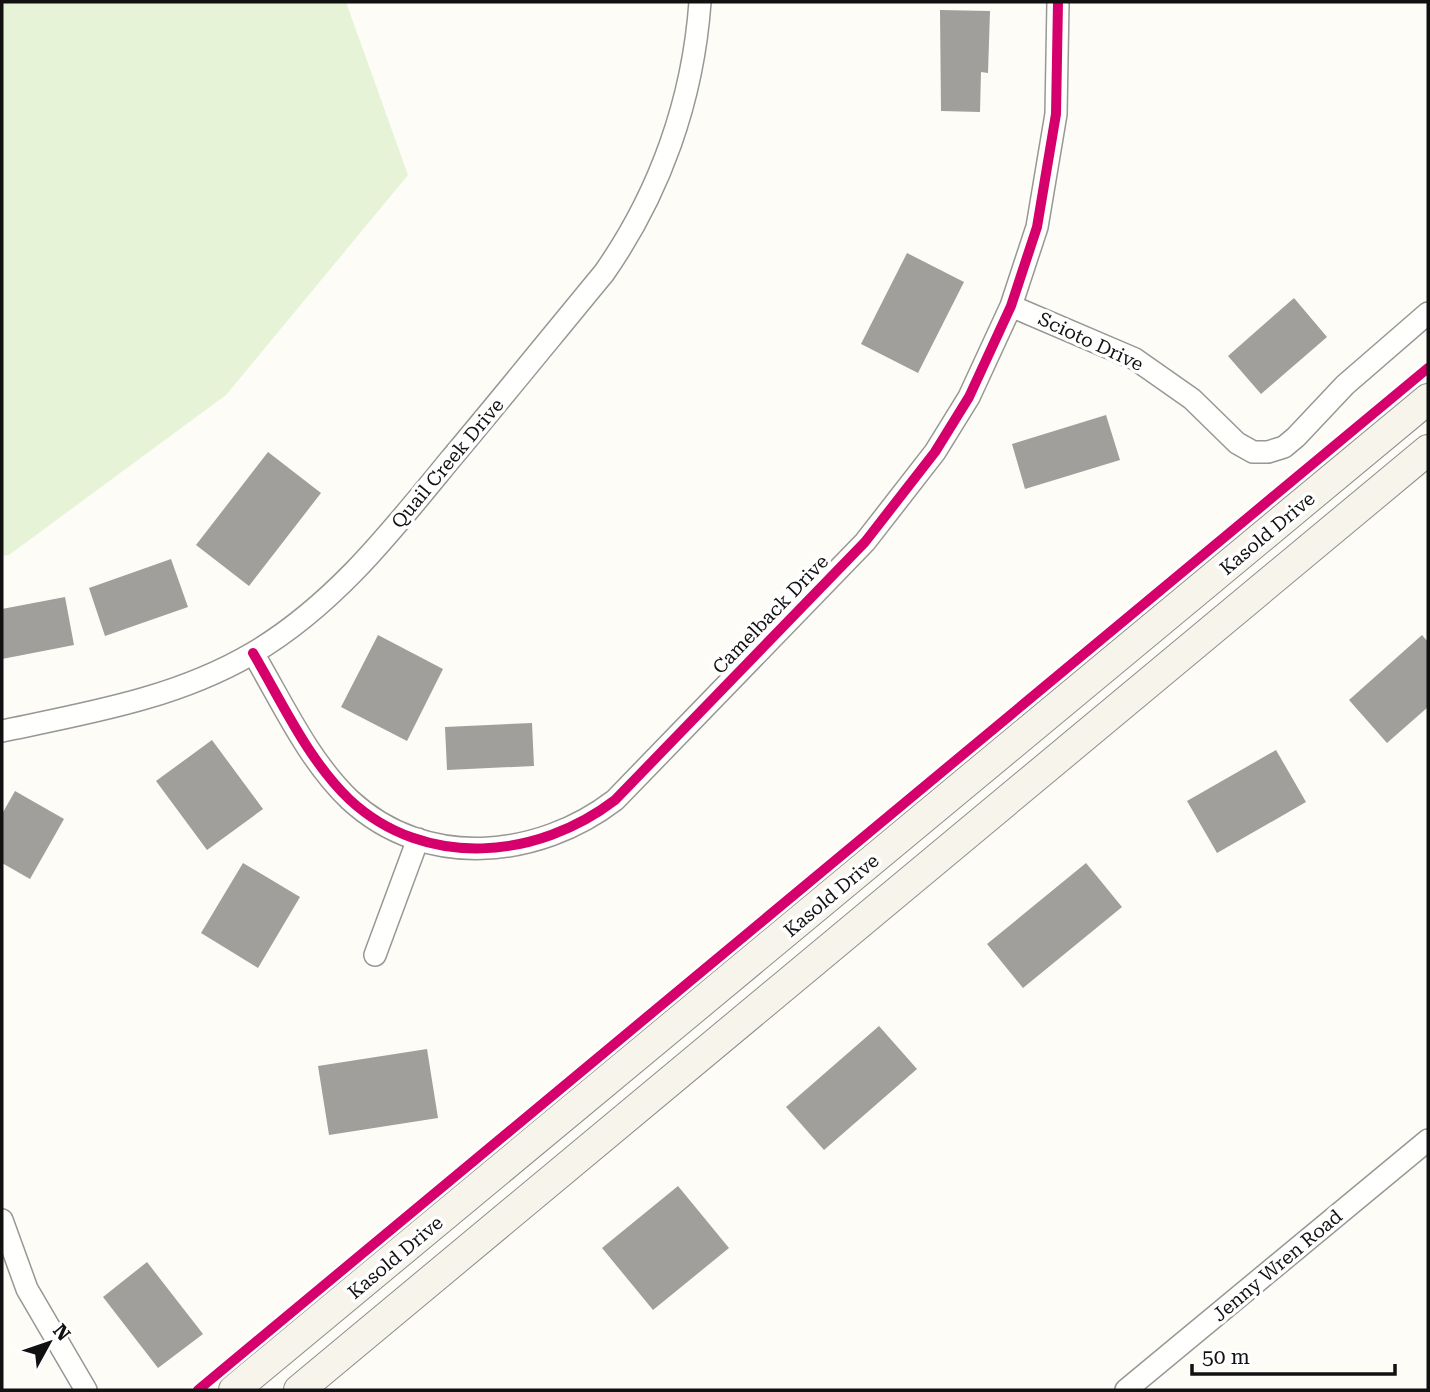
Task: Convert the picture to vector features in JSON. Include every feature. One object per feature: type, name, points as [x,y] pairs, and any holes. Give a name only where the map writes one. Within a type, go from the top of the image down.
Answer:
[{"type":"main road","name":"Kasold Drive","points":[[234,1390],[1428,399]]},
{"type":"main road","name":"Kasold Drive","points":[[299,1390],[1428,450]]},
{"type":"street","name":"Quail Creek Drive","points":[[2,732],[112,708],[168,692],[253,653],[327,598],[383,541],[604,273],[630,237],[665,160],[680,119],[691,68],[699,2]]},
{"type":"street","name":"Camelback Drive","points":[[253,653],[327,773],[351,800],[381,821],[418,839],[456,849],[486,850],[528,845],[587,821],[615,800],[895,506],[969,397],[1011,306],[1034,237],[1046,185],[1056,114],[1058,2]]},
{"type":"street","name":"Scioto Drive","points":[[1011,306],[1135,359],[1192,399],[1237,443],[1253,452],[1268,452],[1284,447],[1375,357],[1428,313]]},
{"type":"street","points":[[375,955],[418,839]]},
{"type":"street","name":"Jenny Wren Road","points":[[1126,1390],[1428,1140]]},
{"type":"street","points":[[2,1220],[27,1289],[86,1390]]},
{"type":"green space","points":[[2,2],[346,2],[408,175],[226,395],[9,555],[2,556]]},
{"type":"building","points":[[940,10],[990,11],[988,73],[981,72],[980,112],[941,111]]},
{"type":"building","points":[[907,253],[964,282],[918,373],[861,344]]},
{"type":"building","points":[[1294,298],[1327,337],[1261,394],[1228,356]]},
{"type":"building","points":[[1106,415],[1120,460],[1025,489],[1012,444]]},
{"type":"building","points":[[268,452],[321,493],[249,586],[196,545]]},
{"type":"building","points":[[171,559],[188,607],[105,636],[89,588]]},
{"type":"building","points":[[65,597],[74,645],[2,659],[2,609]]},
{"type":"building","points":[[378,635],[443,669],[407,741],[341,707]]},
{"type":"building","points":[[1422,635],[1428,642],[1428,707],[1387,743],[1349,700]]},
{"type":"building","points":[[532,723],[534,766],[447,770],[445,727]]},
{"type":"building","points":[[212,740],[263,809],[207,850],[156,781]]},
{"type":"building","points":[[1276,750],[1306,802],[1217,853],[1187,801]]},
{"type":"building","points":[[15,791],[64,819],[30,879],[2,863],[2,814]]},
{"type":"building","points":[[243,863],[300,897],[258,968],[201,933]]},
{"type":"building","points":[[1086,863],[1122,907],[1023,988],[987,944]]},
{"type":"building","points":[[879,1026],[917,1069],[824,1150],[786,1107]]},
{"type":"building","points":[[427,1049],[438,1118],[329,1135],[318,1066]]},
{"type":"building","points":[[678,1186],[729,1248],[653,1310],[602,1248]]},
{"type":"building","points":[[147,1262],[203,1334],[158,1368],[103,1297]]},
{"type":"cycle path","points":[[253,653],[308,749],[335,784],[350,800],[380,823],[413,838],[447,846],[482,848],[517,844],[552,835],[585,820],[615,800],[865,542],[935,452],[969,397],[1011,306],[1037,227],[1056,114],[1058,2]]},
{"type":"cycle path","points":[[198,1390],[1428,368]]}]
